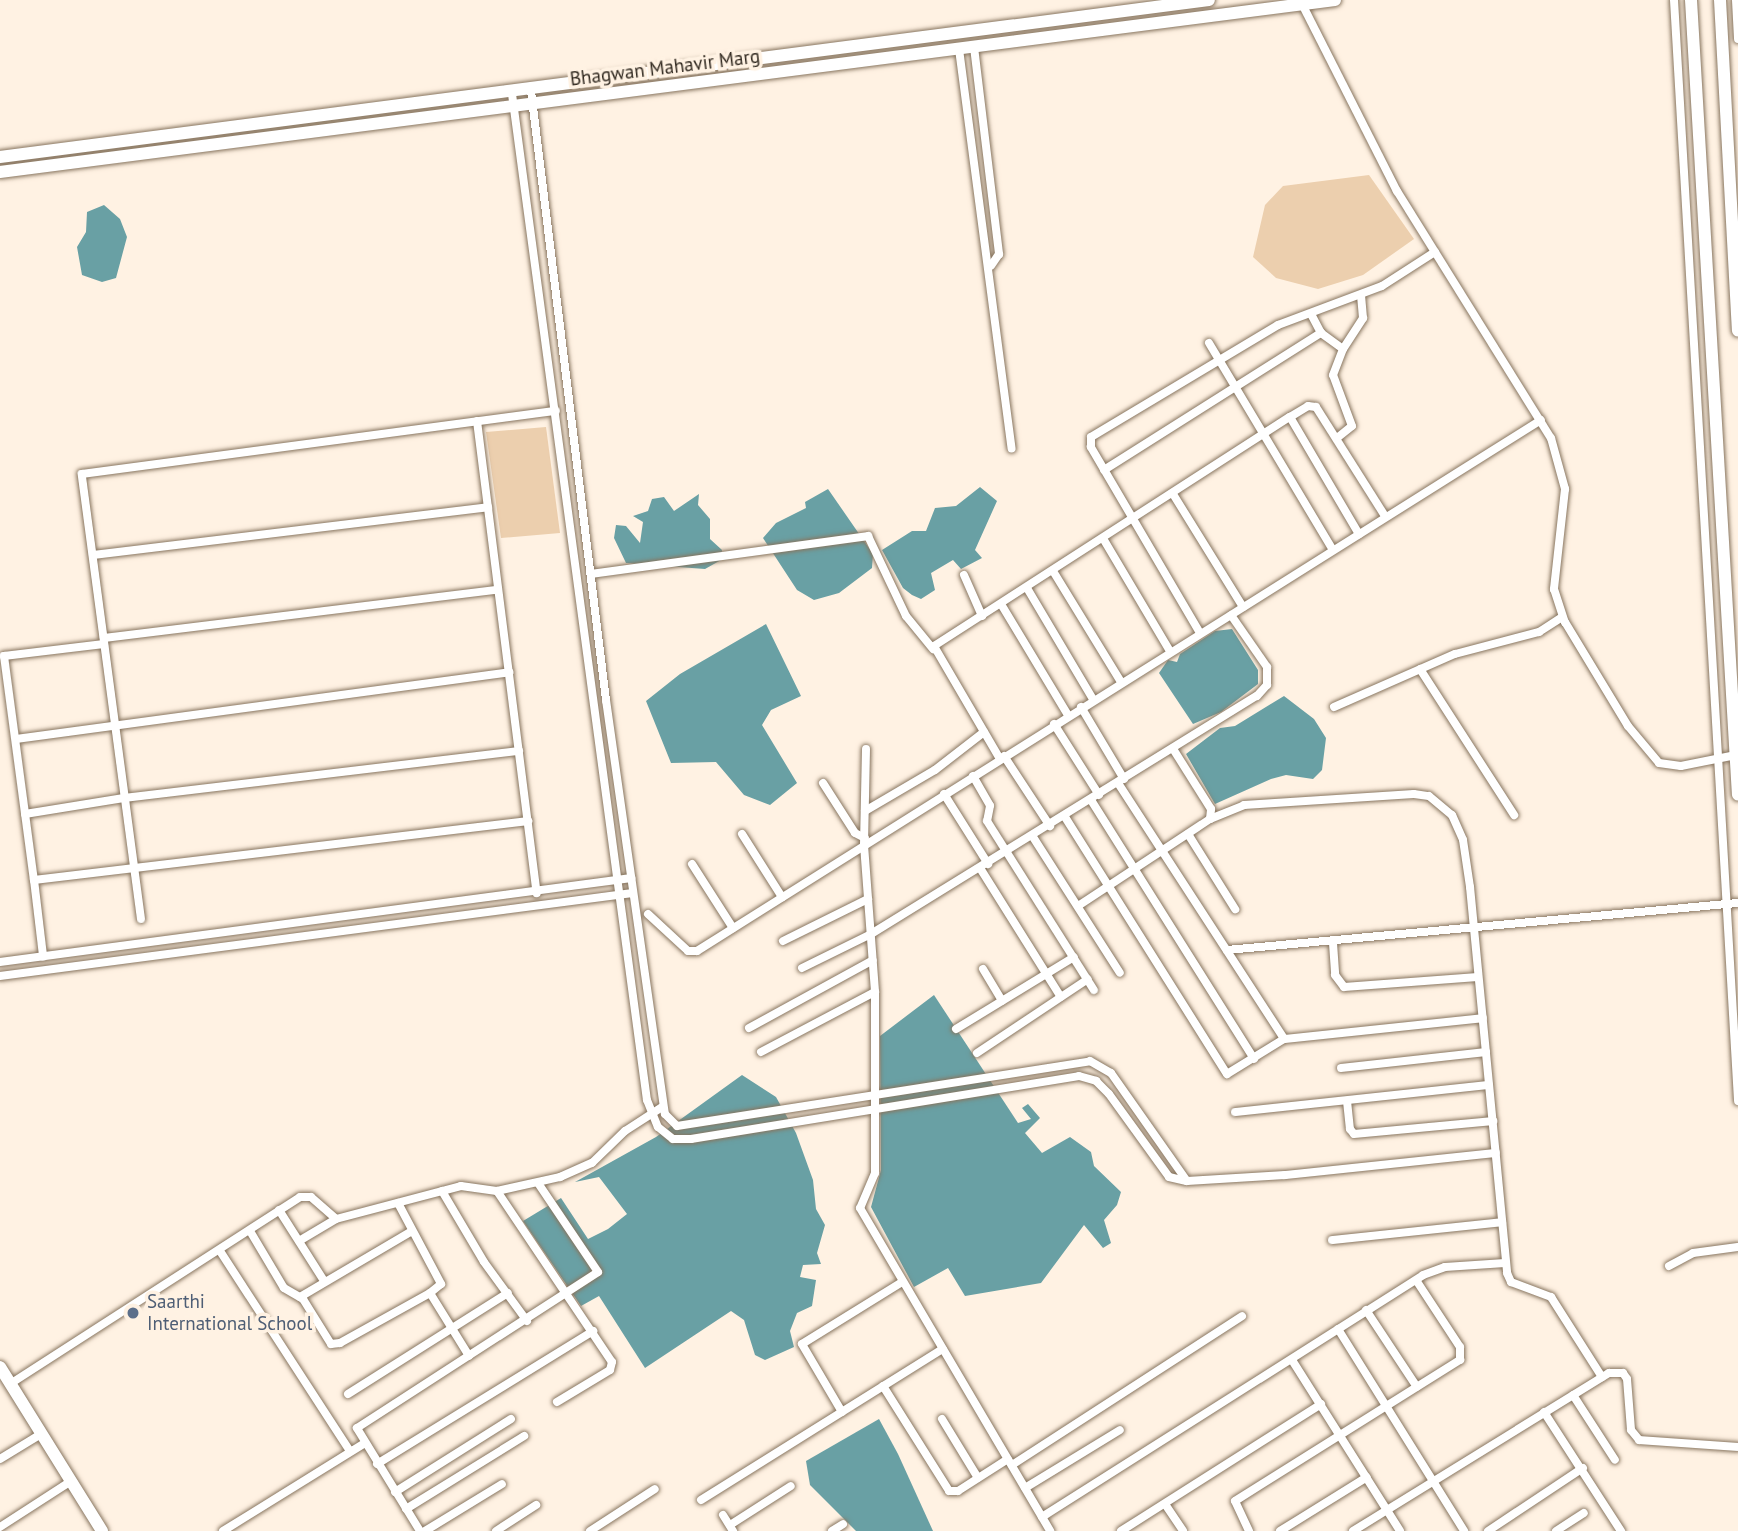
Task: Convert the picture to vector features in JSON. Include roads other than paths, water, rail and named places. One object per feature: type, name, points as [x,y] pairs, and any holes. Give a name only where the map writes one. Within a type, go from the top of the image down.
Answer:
[{"type":"main road","name":"Bhagwan Mahavir Marg","points":[[0,172],[1209,0]]},
{"type":"main road","name":"Bhagwan Mahavir Marg","points":[[532,97],[959,49],[1335,0]]},
{"type":"main road","points":[[1691,0],[1735,671],[1738,795]]},
{"type":"main road","points":[[1720,0],[1738,331]]},
{"type":"main road","name":"Bhagwan Mahavir Marg","points":[[0,157],[512,100]]},
{"type":"main road","points":[[0,1367],[5,1387],[41,1434],[102,1531]]},
{"type":"street","points":[[1674,0],[1738,1101]]},
{"type":"street","points":[[1736,0],[1738,39]]},
{"type":"street","points":[[1302,4],[1387,173],[1541,419],[1558,456],[1565,489],[1554,589],[1562,617],[1652,757],[1672,767],[1736,755]]},
{"type":"street","points":[[974,47],[999,254],[991,266]]},
{"type":"street","points":[[959,49],[984,256],[991,266],[1012,449]]},
{"type":"street","points":[[532,97],[591,574],[662,1107],[677,1126],[1090,1061],[1111,1073],[1187,1181]]},
{"type":"street","points":[[512,100],[556,411],[617,881],[651,1113],[665,1134],[691,1139],[1088,1077],[1110,1094],[1169,1177],[1187,1181],[1285,1175],[1496,1153]]},
{"type":"street","points":[[1200,633],[1104,470],[1091,437],[1278,325],[1361,295],[1436,252]]},
{"type":"street","points":[[1337,438],[1352,426],[1333,375],[1343,349],[1363,318],[1361,295]]},
{"type":"street","points":[[1311,314],[1321,334],[1343,349]]},
{"type":"street","points":[[1104,470],[1321,334]]},
{"type":"street","points":[[1209,343],[1333,550]]},
{"type":"street","points":[[933,649],[1135,521],[1308,406],[1316,407],[1385,516]]},
{"type":"street","points":[[141,919],[112,723],[93,555],[81,481],[85,471],[556,411]]},
{"type":"street","points":[[1290,417],[1359,534]]},
{"type":"street","points":[[648,914],[692,952],[1541,419]]},
{"type":"street","points":[[477,421],[496,590],[537,892]]},
{"type":"street","points":[[1173,494],[1243,607]]},
{"type":"street","points":[[93,555],[488,507]]},
{"type":"street","points":[[591,574],[868,536],[906,616],[933,649],[984,732],[1050,826]]},
{"type":"street","points":[[1104,540],[1170,651]]},
{"type":"street","points":[[1053,571],[1121,682]]},
{"type":"street","points":[[964,575],[982,616]]},
{"type":"street","points":[[1027,588],[1093,699]]},
{"type":"street","points":[[43,956],[4,656],[496,590]]},
{"type":"street","points":[[1001,604],[1068,715]]},
{"type":"street","points":[[802,968],[871,934],[1033,837],[1242,706],[1267,685],[1267,667],[1231,615]]},
{"type":"street","points":[[1334,707],[1420,669],[1530,635],[1562,617]]},
{"type":"street","points":[[1420,669],[1514,815]]},
{"type":"street","points":[[16,739],[112,723],[509,672]]},
{"type":"street","points":[[1081,707],[1160,852],[1284,1040]]},
{"type":"street","points":[[1054,724],[1135,869],[1254,1059]]},
{"type":"street","points":[[865,811],[935,770],[984,732]]},
{"type":"street","points":[[866,749],[864,842],[875,992],[875,1173],[860,1208],[1050,1531]]},
{"type":"street","points":[[1173,749],[1211,809],[1210,819]]},
{"type":"street","points":[[25,814],[124,798],[519,751]]},
{"type":"street","points":[[973,776],[990,806],[987,821],[1094,990]]},
{"type":"street","points":[[823,783],[855,833],[864,842]]},
{"type":"street","points":[[944,794],[1061,997]]},
{"type":"street","points":[[1077,906],[1210,819],[1244,805],[1429,796],[1448,810],[1461,830],[1483,1018],[1505,1263],[1511,1282],[1551,1297],[1601,1377]]},
{"type":"street","points":[[1065,817],[1224,1071],[1233,1074],[1284,1040],[1483,1018]]},
{"type":"street","points":[[34,880],[528,821]]},
{"type":"street","points":[[743,834],[782,897]]},
{"type":"street","points":[[1188,834],[1235,909]]},
{"type":"street","points":[[1033,837],[1120,973]]},
{"type":"street","points":[[692,864],[733,928]]},
{"type":"street","points":[[0,962],[631,878]]},
{"type":"street","points":[[0,975],[633,893]]},
{"type":"street","points":[[783,941],[868,899]]},
{"type":"street","points":[[1227,950],[1333,943],[1738,903]]},
{"type":"street","points":[[1333,943],[1335,975],[1344,988],[1478,977]]},
{"type":"street","points":[[956,1029],[1074,957]]},
{"type":"street","points":[[749,1028],[873,960]]},
{"type":"street","points":[[983,969],[1002,1001]]},
{"type":"street","points":[[977,1053],[1088,979]]},
{"type":"street","points":[[761,1052],[875,992]]},
{"type":"street","points":[[1341,1068],[1486,1052]]},
{"type":"street","points":[[1235,1112],[1489,1085]]},
{"type":"street","points":[[1346,1101],[1350,1129],[1354,1134],[1493,1121]]},
{"type":"street","points":[[299,1241],[336,1219],[461,1186],[497,1191],[538,1183],[592,1163],[651,1113],[662,1107]]},
{"type":"street","points":[[420,1531],[365,1443],[360,1425],[595,1276],[597,1268],[538,1183]]},
{"type":"street","points":[[442,1191],[484,1262],[527,1321]]},
{"type":"street","points":[[497,1191],[569,1294],[613,1366],[557,1402]]},
{"type":"street","points":[[5,1387],[300,1197],[312,1197],[336,1219]]},
{"type":"street","points":[[250,1231],[284,1288],[300,1297],[335,1345],[441,1284],[398,1203]]},
{"type":"street","points":[[279,1210],[324,1281]]},
{"type":"street","points":[[1332,1240],[1502,1222]]},
{"type":"street","points":[[300,1297],[412,1231]]},
{"type":"street","points":[[1669,1266],[1693,1253],[1738,1247]]},
{"type":"street","points":[[220,1251],[351,1451]]},
{"type":"street","points":[[1042,1517],[1416,1280],[1445,1267],[1505,1263]]},
{"type":"street","points":[[1249,1531],[1235,1501],[1339,1433],[1460,1360],[1462,1351],[1416,1280]]},
{"type":"street","points":[[842,1412],[802,1344],[902,1282]]},
{"type":"street","points":[[429,1293],[469,1356]]},
{"type":"street","points":[[348,1394],[508,1293]]},
{"type":"street","points":[[1366,1310],[1416,1387]]},
{"type":"street","points":[[883,1386],[949,1491],[958,1491],[1010,1462],[1242,1316]]},
{"type":"street","points":[[1338,1329],[1464,1531]]},
{"type":"street","points":[[377,1464],[593,1331]]},
{"type":"street","points":[[701,1500],[943,1349]]},
{"type":"street","points":[[1292,1360],[1400,1531]]},
{"type":"street","points":[[1356,1530],[1601,1377],[1615,1372],[1625,1375],[1631,1430],[1639,1440],[1738,1447]]},
{"type":"street","points":[[1573,1395],[1615,1460]]},
{"type":"street","points":[[1121,1531],[1321,1404]]},
{"type":"street","points":[[1544,1412],[1583,1468],[1621,1531]]},
{"type":"street","points":[[395,1492],[511,1419]]},
{"type":"street","points":[[942,1419],[978,1478]]},
{"type":"street","points":[[1025,1488],[1120,1430]]},
{"type":"street","points":[[0,1459],[41,1434]]},
{"type":"street","points":[[406,1509],[524,1436]]},
{"type":"street","points":[[223,1531],[365,1443]]},
{"type":"street","points":[[1488,1531],[1583,1468]]},
{"type":"street","points":[[1280,1531],[1367,1477]]},
{"type":"street","points":[[0,1527],[71,1481]]},
{"type":"street","points":[[425,1531],[502,1484]]},
{"type":"street","points":[[723,1515],[732,1528],[791,1486]]},
{"type":"street","points":[[590,1531],[655,1489]]},
{"type":"street","points":[[1165,1504],[1183,1531]]},
{"type":"street","points":[[496,1531],[536,1505]]},
{"type":"street","points":[[1556,1531],[1584,1513]]},
{"type":"street","points":[[832,1531],[843,1524]]},
{"type":"water","points":[[104,205],[120,219],[127,237],[116,278],[102,282],[82,275],[77,247],[86,232],[87,212]]},
{"type":"water","points":[[980,487],[997,501],[975,550],[982,558],[961,569],[953,560],[931,573],[935,590],[921,599],[912,595],[903,588],[882,550],[912,531],[926,531],[935,508],[956,506]]},
{"type":"water","points":[[828,489],[873,554],[872,568],[839,593],[814,600],[797,590],[763,538],[776,523],[806,508],[805,502]]},
{"type":"water","points":[[699,494],[698,505],[710,519],[710,539],[722,550],[721,560],[705,569],[626,563],[614,538],[616,525],[626,526],[640,543],[643,522],[633,516],[648,511],[652,499],[664,497],[674,511]]},
{"type":"water","points":[[766,624],[801,696],[771,710],[762,725],[797,783],[770,805],[744,795],[716,762],[671,763],[646,701],[680,674]]},
{"type":"water","points":[[1232,629],[1258,670],[1258,684],[1221,712],[1193,724],[1159,673],[1168,660],[1177,662],[1180,654],[1215,631]]},
{"type":"water","points":[[1284,696],[1314,719],[1326,738],[1322,770],[1313,779],[1286,775],[1271,779],[1215,804],[1186,754],[1220,728],[1235,726]]},
{"type":"water","points":[[934,995],[1018,1123],[1031,1119],[1022,1108],[1028,1104],[1040,1118],[1025,1133],[1042,1153],[1070,1137],[1091,1152],[1094,1166],[1121,1192],[1117,1205],[1104,1220],[1111,1243],[1103,1248],[1084,1225],[1041,1283],[965,1296],[948,1268],[914,1287],[871,1207],[881,1170],[880,1036]]},
{"type":"water","points":[[742,1075],[776,1097],[796,1133],[813,1180],[816,1209],[825,1225],[817,1253],[821,1264],[803,1265],[800,1277],[816,1280],[812,1306],[797,1313],[790,1331],[794,1347],[765,1360],[755,1355],[744,1320],[731,1311],[645,1368],[599,1296],[581,1306],[523,1221],[561,1198],[588,1239],[608,1229],[627,1214],[599,1177],[575,1182],[656,1137]]},
{"type":"water","points":[[879,1419],[933,1531],[856,1531],[810,1485],[806,1461]]},
{"type":"place","name":"Saarthi International School","points":[[133,1313]]}]
